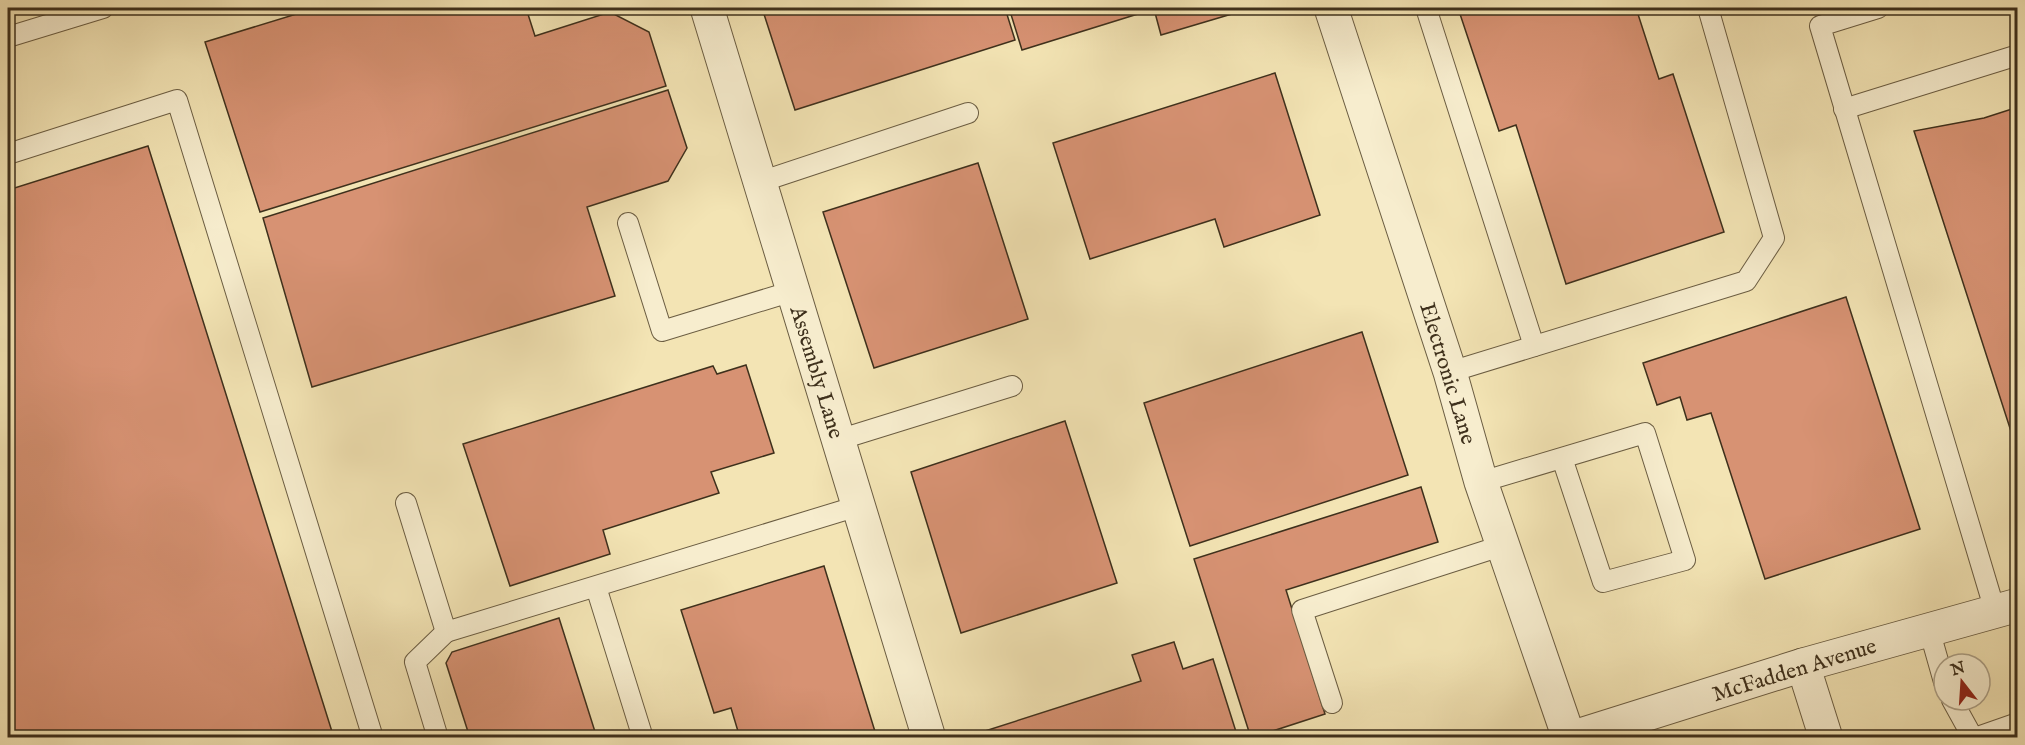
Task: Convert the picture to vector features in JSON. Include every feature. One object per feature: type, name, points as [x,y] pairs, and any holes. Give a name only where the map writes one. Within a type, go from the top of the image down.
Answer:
[{"type":"street","name":"Assembly Lane","points":[[707,8],[929,738]]},
{"type":"street","name":"Electronic Lane","points":[[1331,8],[1450,372],[1481,482],[1570,738]]},
{"type":"street","name":"McFadden Avenue","points":[[1570,738],[1803,665],[2006,608]]},
{"type":"street","points":[[1803,665],[1826,738]]},
{"type":"lane","points":[[8,37],[103,8]]},
{"type":"lane","points":[[1426,8],[1534,346]]},
{"type":"lane","points":[[1450,372],[1746,281],[1774,238],[1708,8]]},
{"type":"lane","points":[[1878,8],[1820,26],[1844,109],[2006,608]]},
{"type":"lane","points":[[1844,109],[2018,55]]},
{"type":"lane","points":[[8,154],[177,100],[373,738]]},
{"type":"lane","points":[[760,182],[968,113]]},
{"type":"lane","points":[[628,223],[662,331],[793,291]]},
{"type":"lane","points":[[838,440],[1012,386]]},
{"type":"lane","points":[[1481,482],[1645,433],[1685,560],[1603,582],[1562,458]]},
{"type":"lane","points":[[406,503],[446,633]]},
{"type":"lane","points":[[438,738],[415,662],[446,633],[858,506]]},
{"type":"lane","points":[[1332,703],[1302,610],[1503,545]]},
{"type":"lane","points":[[596,587],[644,738]]},
{"type":"lane","points":[[1929,629],[1936,652]]},
{"type":"lane","points":[[1960,712],[1974,738],[2018,723]]},
{"type":"building","points":[[316,8],[526,8],[535,36],[610,12],[649,32],[666,86],[260,212],[205,42]]},
{"type":"building","points":[[762,8],[1005,8],[1015,40],[795,110]]},
{"type":"building","points":[[1009,8],[1252,8],[1161,35],[1154,9],[1022,50]]},
{"type":"building","points":[[1458,8],[1636,8],[1659,79],[1673,74],[1724,232],[1566,284],[1516,125],[1499,131]]},
{"type":"building","points":[[1275,73],[1320,215],[1224,247],[1215,219],[1090,259],[1053,143]]},
{"type":"building","points":[[668,90],[687,148],[668,181],[587,207],[615,296],[312,387],[263,218]]},
{"type":"building","points":[[2018,107],[2018,453],[1914,131],[1984,118]]},
{"type":"building","points":[[148,146],[334,738],[8,738],[8,190]]},
{"type":"building","points":[[978,163],[1028,319],[874,368],[823,212]]},
{"type":"building","points":[[1846,297],[1920,529],[1765,579],[1711,413],[1687,420],[1680,397],[1657,405],[1643,363]]},
{"type":"building","points":[[1362,332],[1408,475],[1190,546],[1144,403]]},
{"type":"building","points":[[746,365],[774,453],[711,472],[719,493],[603,530],[610,554],[510,586],[463,444],[713,366],[717,374]]},
{"type":"building","points":[[1065,421],[1117,583],[961,633],[911,472]]},
{"type":"building","points":[[1421,487],[1438,542],[1286,590],[1325,714],[1251,738],[1194,559]]},
{"type":"building","points":[[824,566],[877,738],[740,738],[731,708],[714,713],[681,610]]},
{"type":"building","points":[[559,618],[597,738],[470,738],[446,663],[452,652]]},
{"type":"building","points":[[1174,642],[1183,669],[1213,659],[1238,738],[987,738],[985,731],[1141,681],[1132,655]]}]
